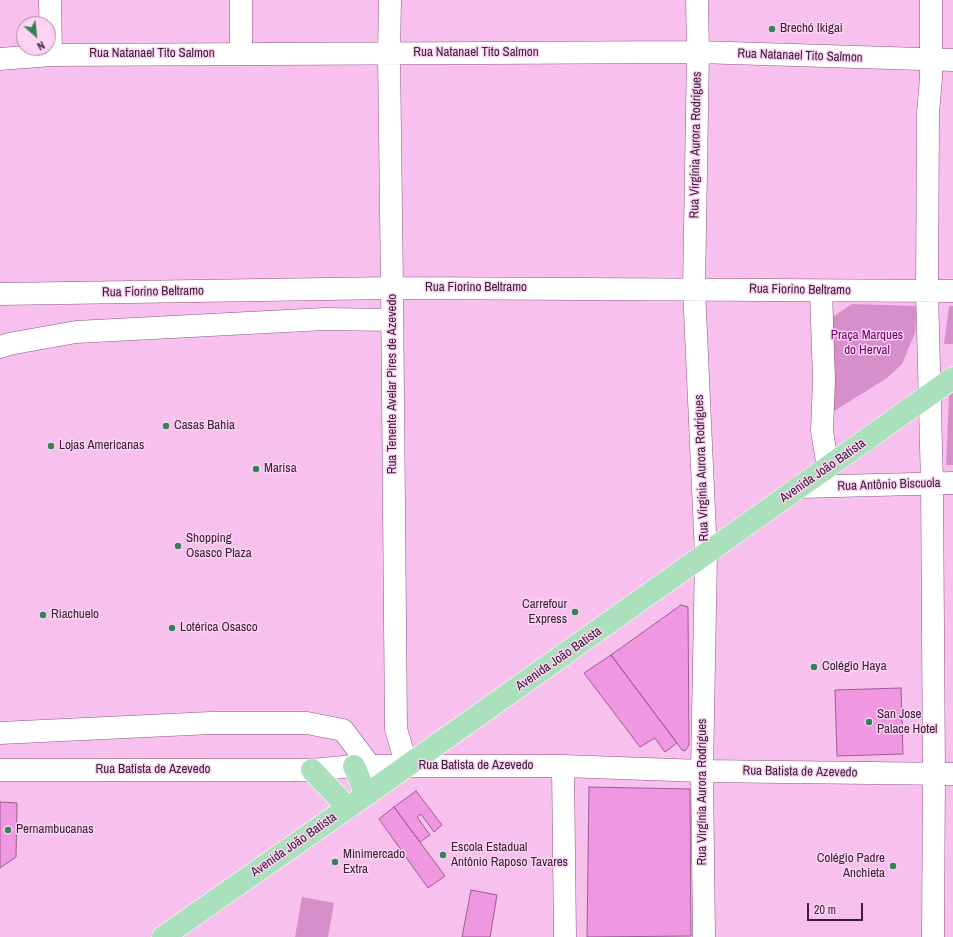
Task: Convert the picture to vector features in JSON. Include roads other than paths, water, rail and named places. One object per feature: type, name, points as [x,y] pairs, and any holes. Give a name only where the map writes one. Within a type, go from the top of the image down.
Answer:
[{"type":"main road","name":"Avenida João Batista","points":[[163,937],[357,802],[953,378]]},
{"type":"main road","points":[[312,770],[357,802],[362,766]]},
{"type":"street","points":[[50,0],[50,16]]},
{"type":"street","points":[[241,54],[242,0]]},
{"type":"street","name":"Rua Tenente Avelar Pires de Azevedo","points":[[390,0],[389,54],[396,729],[407,766]]},
{"type":"street","name":"Rua Virgínia Aurora Rodrigues","points":[[697,0],[698,52],[694,289],[706,554],[702,771],[704,937]]},
{"type":"street","points":[[932,0],[931,78],[928,113],[927,292],[932,484],[944,774],[933,937]]},
{"type":"street","name":"Rua Natanael Tito Salmon","points":[[56,54],[698,52],[953,60]]},
{"type":"street","name":"Rua Natanael Tito Salmon","points":[[0,59],[31,56]]},
{"type":"street","name":"Rua Fiorino Beltramo","points":[[0,294],[392,288],[953,291]]},
{"type":"street","points":[[821,290],[824,380],[822,431],[828,468]]},
{"type":"street","points":[[0,347],[9,344],[76,332],[325,319],[392,320]]},
{"type":"street","name":"Rua Antônio Biscuola","points":[[800,487],[953,483]]},
{"type":"street","points":[[0,733],[211,723],[306,723],[343,730],[362,766]]},
{"type":"street","name":"Rua Batista de Azevedo","points":[[10,770],[312,770],[362,766],[563,766],[702,771],[944,774]]},
{"type":"street","points":[[563,766],[565,937]]},
{"type":"place","name":"Brechó Ikigai","points":[[772,29]]},
{"type":"place","name":"Casas Bahia","points":[[166,426]]},
{"type":"place","name":"Lojas Americanas","points":[[51,446]]},
{"type":"place","name":"Marisa","points":[[256,469]]},
{"type":"place","name":"Shopping Osasco Plaza","points":[[178,546]]},
{"type":"place","name":"Carrefour Express","points":[[575,612]]},
{"type":"place","name":"Riachuelo","points":[[43,615]]},
{"type":"place","name":"Lotérica Osasco","points":[[172,628]]},
{"type":"place","name":"Colégio Haya","points":[[814,667]]},
{"type":"place","name":"San Jose Palace Hotel","points":[[869,722]]},
{"type":"place","name":"Pernambucanas","points":[[8,830]]},
{"type":"place","name":"Escola Estadual Antônio Raposo Tavares","points":[[443,855]]},
{"type":"place","name":"Minimercado Extra","points":[[335,862]]},
{"type":"place","name":"Colégio Padre Anchieta","points":[[893,866]]},
{"type":"park label","name":"Praça Marques do Herval","points":[[867,344]]}]
